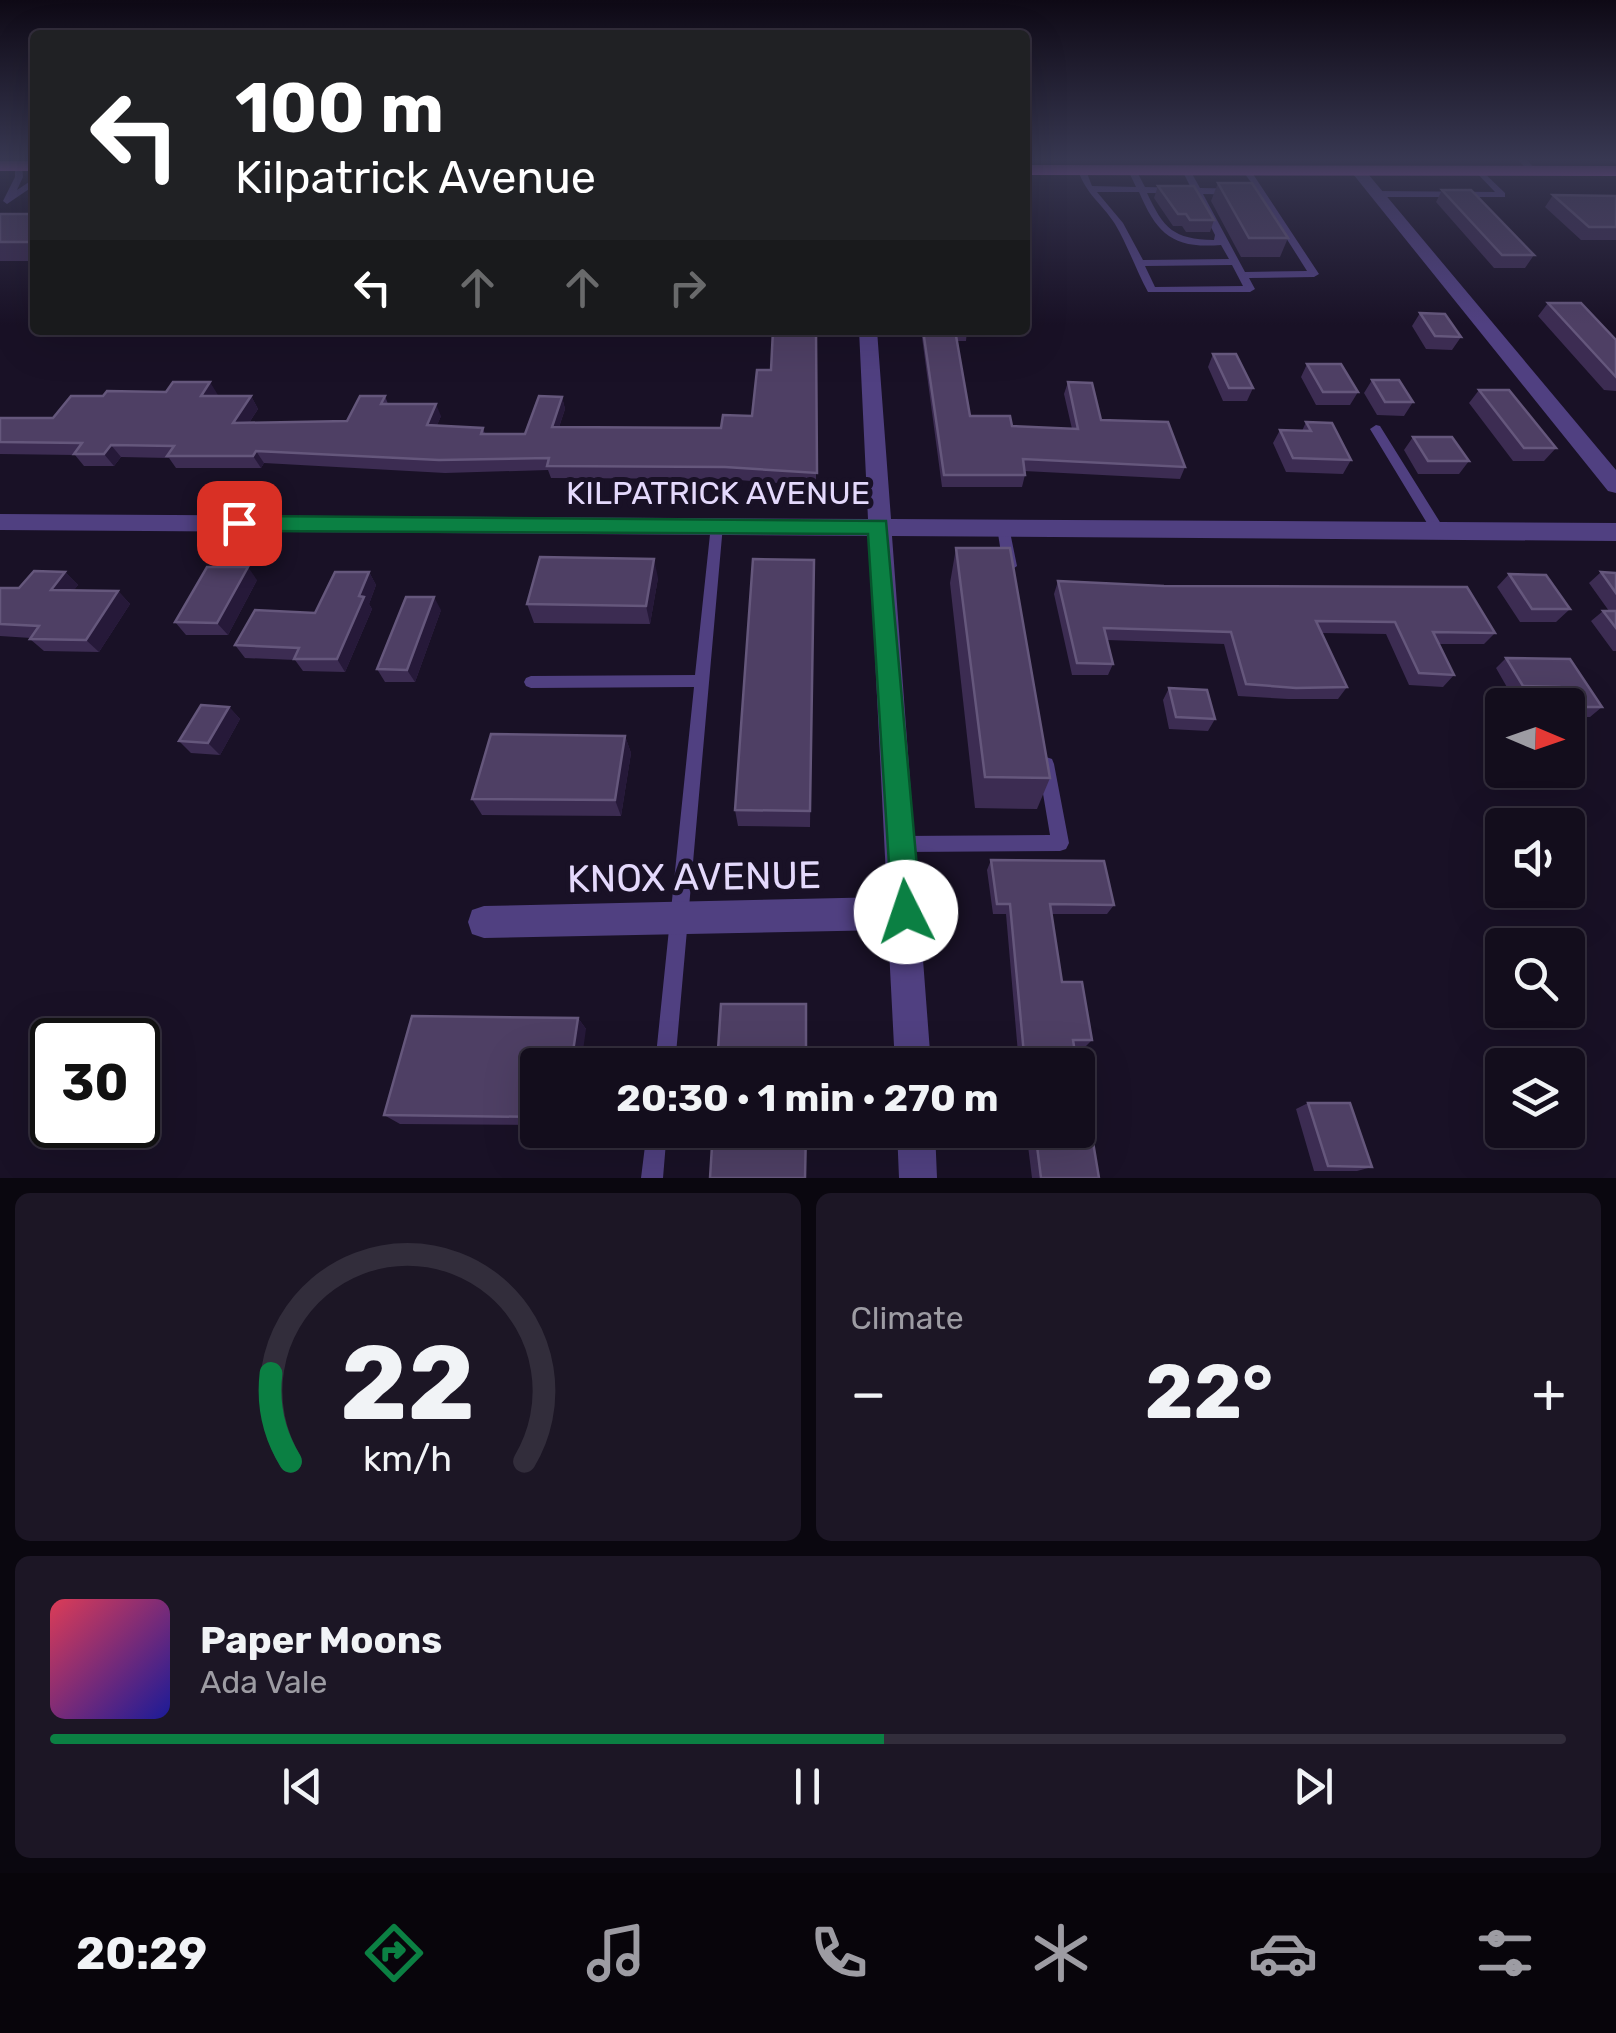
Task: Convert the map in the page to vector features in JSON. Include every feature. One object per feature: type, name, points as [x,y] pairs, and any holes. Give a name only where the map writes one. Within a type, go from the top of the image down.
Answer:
[{"type":"street","points":[[1394,215],[1616,486]]},
{"type":"street","points":[[868,335],[912,1048]]},
{"type":"street","name":"KILPATRICK AVENUE","points":[[0,522],[1616,532]]},
{"type":"street","name":"KNOX AVENUE","points":[[484,922],[906,912]]},
{"type":"street","points":[[917,1148],[918,1178]]},
{"type":"lane","points":[[1115,215],[1151,290],[1250,289],[1210,215]]},
{"type":"lane","points":[[1155,215],[1161,228],[1176,241],[1218,243],[1220,235]]},
{"type":"lane","points":[[1242,275],[1314,274],[1277,215]]},
{"type":"lane","points":[[1138,262],[1235,262]]},
{"type":"lane","points":[[1376,429],[1438,530]]},
{"type":"lane","points":[[667,1048],[718,525]]},
{"type":"lane","points":[[1003,527],[1013,583]]},
{"type":"lane","points":[[531,682],[701,681]]},
{"type":"lane","points":[[901,844],[1060,843],[1043,750]]},
{"type":"lane","points":[[652,1178],[655,1148]]},
{"type":"building","points":[[0,215],[30,215],[30,242],[0,242]]},
{"type":"building","points":[[1187,215],[1211,215],[1214,220],[1190,220]]},
{"type":"building","points":[[1236,215],[1273,215],[1288,238],[1249,238]]},
{"type":"building","points":[[1465,215],[1495,215],[1534,255],[1502,255]]},
{"type":"building","points":[[1575,215],[1616,215],[1616,227],[1589,227]]},
{"type":"building","points":[[1548,303],[1581,303],[1616,340],[1616,377]]},
{"type":"building","points":[[1420,313],[1445,314],[1461,337],[1435,336]]},
{"type":"building","points":[[773,335],[816,335],[817,473],[725,467],[547,466],[549,458],[439,460],[256,451],[253,456],[167,456],[174,446],[111,445],[104,454],[74,454],[82,443],[0,442],[0,418],[53,418],[71,396],[103,396],[107,391],[166,392],[173,382],[210,382],[201,396],[251,396],[233,423],[347,421],[360,396],[385,396],[381,404],[436,404],[427,425],[483,428],[481,434],[525,434],[539,396],[562,397],[552,427],[721,428],[723,415],[752,416],[757,370],[771,370]]},
{"type":"building","points":[[924,335],[956,335],[970,416],[1010,416],[1012,426],[1078,429],[1068,382],[1092,383],[1101,420],[1168,422],[1185,467],[1023,459],[1025,475],[944,475]]},
{"type":"building","points":[[1213,354],[1236,354],[1253,388],[1229,388]]},
{"type":"building","points":[[1307,364],[1341,364],[1358,392],[1323,392]]},
{"type":"building","points":[[1372,380],[1399,380],[1413,402],[1385,402]]},
{"type":"building","points":[[1479,390],[1509,390],[1556,448],[1524,448]]},
{"type":"building","points":[[1306,422],[1332,423],[1351,460],[1293,458],[1280,430],[1311,431]]},
{"type":"building","points":[[1413,437],[1452,437],[1469,461],[1428,461]]},
{"type":"building","points":[[956,548],[1010,548],[1050,778],[985,777]]},
{"type":"building","points":[[540,557],[654,559],[646,606],[527,604]]},
{"type":"building","points":[[753,559],[814,560],[810,811],[735,810]]},
{"type":"building","points":[[207,567],[248,567],[217,623],[175,622]]},
{"type":"building","points":[[34,571],[65,572],[51,590],[118,591],[86,640],[30,639],[39,626],[0,624],[0,588],[19,588]]},
{"type":"building","points":[[335,572],[369,572],[359,596],[364,597],[337,659],[294,659],[299,648],[235,645],[255,610],[315,613]]},
{"type":"building","points":[[1601,572],[1616,573],[1616,593]]},
{"type":"building","points":[[1509,574],[1546,575],[1570,609],[1532,609]]},
{"type":"building","points":[[1058,581],[1164,586],[1467,587],[1495,633],[1433,632],[1454,675],[1419,673],[1395,622],[1316,621],[1347,687],[1246,684],[1231,632],[1104,628],[1113,664],[1077,663]]},
{"type":"building","points":[[406,597],[434,597],[407,670],[377,669]]},
{"type":"building","points":[[1603,611],[1616,611],[1616,628]]},
{"type":"building","points":[[1506,658],[1570,659],[1602,707],[1585,707],[1585,688],[1523,686]]},
{"type":"building","points":[[1169,688],[1207,690],[1215,719],[1176,717]]},
{"type":"building","points":[[201,705],[229,707],[208,743],[179,741]]},
{"type":"building","points":[[491,734],[625,736],[615,800],[472,799]]},
{"type":"building","points":[[991,860],[1104,861],[1114,905],[1050,904],[1062,982],[1082,982],[1092,1040],[1073,1040],[1074,1048],[1023,1048],[1010,904],[997,904]]},
{"type":"building","points":[[721,1004],[806,1004],[806,1048],[718,1048]]},
{"type":"building","points":[[412,1016],[578,1018],[574,1048],[520,1048],[520,1117],[384,1115]]},
{"type":"building","points":[[1308,1103],[1350,1103],[1372,1167],[1328,1166]]},
{"type":"building","points":[[712,1148],[806,1148],[805,1178],[710,1178]]},
{"type":"building","points":[[1037,1148],[1094,1148],[1099,1178],[1041,1178]]},
{"type":"route","points":[[239,523],[878,526],[906,912]]}]
